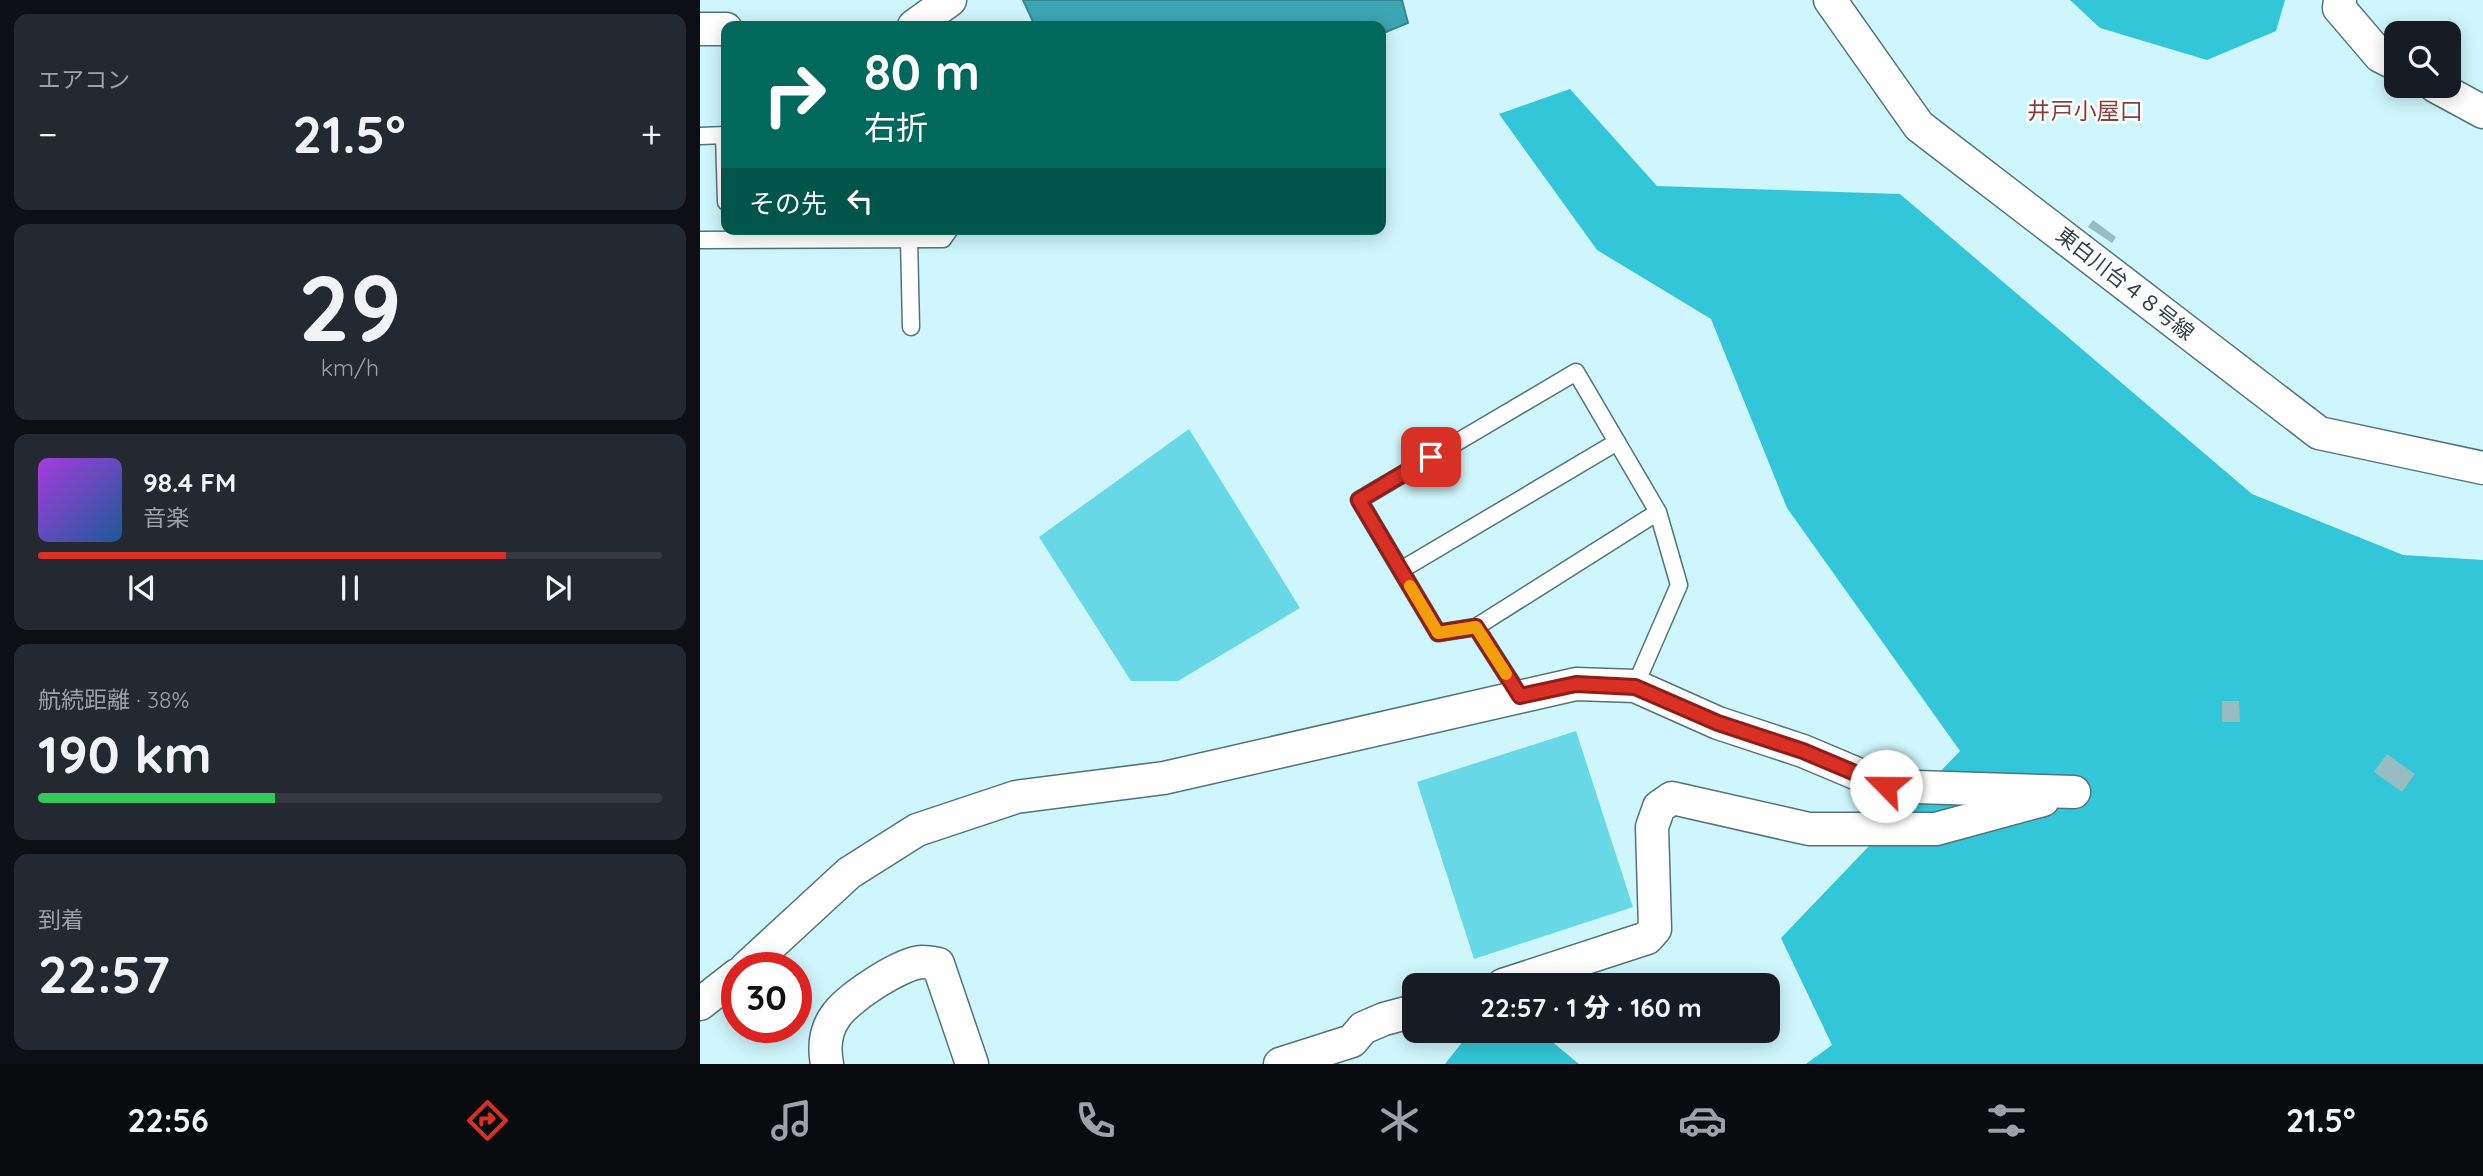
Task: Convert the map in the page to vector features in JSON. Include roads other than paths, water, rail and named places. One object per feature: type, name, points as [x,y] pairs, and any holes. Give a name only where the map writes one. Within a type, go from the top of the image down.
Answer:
[{"type":"street","points":[[921,21],[950,0]]},
{"type":"street","name":"東白川台４８号線","points":[[1830,0],[1920,126],[2319,433],[2483,468]]},
{"type":"street","points":[[2340,0],[2339,8],[2384,58]]},
{"type":"street","points":[[700,29],[721,29]]},
{"type":"street","points":[[2457,98],[2483,112]]},
{"type":"street","points":[[763,952],[849,873],[917,830],[1016,797],[1164,778],[1576,684],[1635,687],[1718,723],[1803,751],[1886,786],[2074,792],[1936,829],[1809,829],[1672,798],[1659,807],[1652,827],[1654,929],[1647,938],[1540,973]]},
{"type":"street","points":[[827,1064],[826,1035],[835,1015],[884,976],[920,962],[938,964],[972,1064]]},
{"type":"street","points":[[700,1004],[721,988]]},
{"type":"street","points":[[1280,1064],[1352,1041],[1363,1028],[1402,1014]]},
{"type":"lane","points":[[700,136],[721,135]]},
{"type":"lane","points":[[700,240],[727,235],[943,239],[946,235]]},
{"type":"lane","points":[[909,239],[911,327]]},
{"type":"lane","points":[[1635,687],[1679,584],[1658,512],[1576,372],[1359,500],[1438,633],[1476,627],[1658,512]]},
{"type":"lane","points":[[1401,570],[1617,442]]},
{"type":"lane","points":[[1476,627],[1520,696]]},
{"type":"district","name":"井戸小屋口","points":[[2085,111]]}]
